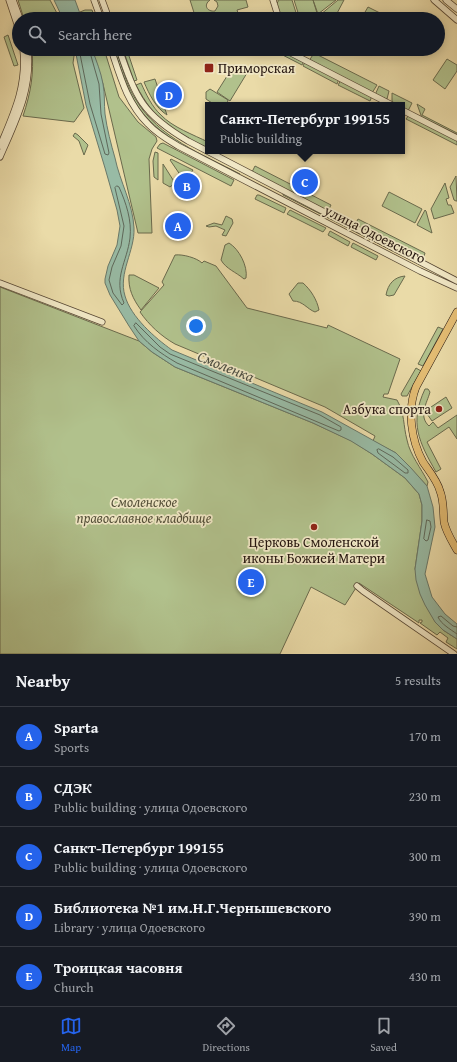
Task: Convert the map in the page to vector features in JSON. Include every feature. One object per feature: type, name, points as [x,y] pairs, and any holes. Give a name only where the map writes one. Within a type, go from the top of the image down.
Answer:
[{"type":"main road","points":[[457,312],[413,393],[411,419],[415,443],[423,461],[440,490],[443,501],[445,526],[457,550]]},
{"type":"main road","points":[[413,400],[457,321]]},
{"type":"street","points":[[9,0],[13,12]]},
{"type":"street","points":[[13,0],[17,12]]},
{"type":"street","points":[[94,0],[98,12]]},
{"type":"street","points":[[102,0],[106,12]]},
{"type":"street","points":[[273,0],[277,12]]},
{"type":"street","points":[[434,0],[457,20]]},
{"type":"street","points":[[446,0],[457,9]]},
{"type":"street","points":[[0,146],[18,105],[24,69],[23,56]]},
{"type":"street","points":[[0,157],[24,99],[28,76],[28,56]]},
{"type":"street","name":"улица Одоевского","points":[[113,56],[128,98],[134,108],[148,125],[178,146],[457,288]]},
{"type":"street","name":"улица Одоевского","points":[[122,56],[135,93],[145,107],[162,125],[188,142],[205,151]]},
{"type":"street","points":[[297,56],[386,102]]},
{"type":"street","points":[[405,112],[457,138]]},
{"type":"street","name":"улица Одоевского","points":[[212,154],[457,281]]},
{"type":"street","points":[[277,197],[281,189]]},
{"type":"street","points":[[400,260],[404,253]]},
{"type":"street","points":[[0,283],[102,322]]},
{"type":"street","points":[[357,586],[363,592],[454,654]]},
{"type":"green space","points":[[18,0],[50,0],[56,12],[22,12]]},
{"type":"green space","points":[[190,0],[210,0],[206,6],[212,11],[215,11],[218,6],[217,2],[214,0],[246,0],[248,7],[237,10],[238,12],[194,12]]},
{"type":"green space","points":[[278,0],[292,0],[296,12],[279,12],[276,4]]},
{"type":"green space","points":[[294,0],[313,0],[317,12],[298,12]]},
{"type":"green space","points":[[313,0],[336,0],[321,12],[317,12]]},
{"type":"green space","points":[[338,0],[344,0],[338,12],[324,12]]},
{"type":"green space","points":[[368,7],[378,12],[365,12]]},
{"type":"green space","points":[[92,10],[93,12],[80,12]]},
{"type":"green space","points":[[8,35],[12,47],[12,56],[15,56],[18,65],[14,66],[4,37]]},
{"type":"green space","points":[[32,56],[74,56],[73,63],[84,108],[74,122],[23,116],[28,99],[33,67]]},
{"type":"green space","points":[[94,56],[106,56],[119,97],[138,122],[156,137],[157,141],[152,149],[149,159],[152,233],[138,233],[103,84]]},
{"type":"green space","points":[[116,56],[118,56],[127,82],[136,100],[157,125],[182,144],[240,174],[239,175],[195,153],[167,136],[143,114],[125,81]]},
{"type":"green space","points":[[125,56],[129,56],[137,80],[134,81]]},
{"type":"green space","points":[[285,56],[294,56],[304,61],[302,65]]},
{"type":"green space","points":[[312,56],[320,56],[377,85],[372,93],[309,61]]},
{"type":"green space","points":[[447,59],[457,65],[457,71],[445,89],[433,80]]},
{"type":"green space","points":[[305,62],[339,79],[337,84],[303,66]]},
{"type":"green space","points":[[234,65],[247,73],[230,101],[217,92]]},
{"type":"green space","points":[[155,79],[167,115],[156,105],[144,82]]},
{"type":"green space","points":[[341,80],[372,96],[370,101],[338,85]]},
{"type":"green space","points":[[141,83],[152,104],[161,115],[177,127],[205,141],[205,146],[184,136],[166,124],[150,108],[136,85]]},
{"type":"green space","points":[[379,86],[389,91],[387,99],[375,95]]},
{"type":"green space","points":[[210,89],[228,100],[228,102],[210,102],[206,99],[206,92]]},
{"type":"green space","points":[[392,93],[412,103],[408,111],[405,110],[405,102],[392,102]]},
{"type":"green space","points":[[417,104],[425,109],[422,115],[457,133],[457,136],[422,118]]},
{"type":"green space","points":[[409,115],[457,140],[457,145],[406,119]]},
{"type":"green space","points":[[75,133],[88,145],[84,155],[79,141],[73,136]]},
{"type":"green space","points":[[163,143],[234,180],[231,186],[157,148]]},
{"type":"green space","points":[[155,152],[158,153],[158,180],[154,177],[153,161]]},
{"type":"green space","points":[[171,159],[193,170],[188,177],[183,179],[170,160]]},
{"type":"green space","points":[[163,164],[175,183],[170,187],[163,183]]},
{"type":"green space","points":[[255,166],[331,205],[328,211],[252,172]]},
{"type":"green space","points":[[456,176],[457,201],[454,200],[450,187]]},
{"type":"green space","points":[[445,183],[449,198],[446,199],[448,205],[451,205],[454,213],[434,219],[431,209]]},
{"type":"green space","points":[[389,192],[422,209],[415,223],[382,206]]},
{"type":"green space","points":[[283,193],[399,253],[399,254],[283,195]]},
{"type":"green space","points":[[257,195],[286,208],[284,213],[255,199]]},
{"type":"green space","points":[[290,210],[326,228],[323,232],[287,214]]},
{"type":"green space","points":[[425,210],[426,211],[432,233],[417,225]]},
{"type":"green space","points":[[226,216],[232,219],[233,223],[226,236],[222,235],[225,230],[216,226],[206,226],[214,223],[222,225]]},
{"type":"green space","points":[[358,219],[425,253],[423,260],[355,225]]},
{"type":"green space","points":[[330,231],[350,242],[348,246],[328,235]]},
{"type":"green space","points":[[229,243],[236,249],[242,258],[246,268],[246,278],[244,279],[228,268],[221,260],[225,245]]},
{"type":"green space","points":[[353,243],[378,256],[376,260],[351,247]]},
{"type":"green space","points":[[175,255],[190,257],[202,263],[204,261],[216,266],[247,308],[327,328],[328,325],[400,359],[388,394],[384,394],[383,397],[397,400],[400,405],[408,446],[428,482],[427,486],[396,453],[373,441],[375,436],[325,407],[175,344],[156,330],[140,312],[164,285],[162,282]]},
{"type":"green space","points":[[129,275],[134,275],[159,288],[141,310],[132,294],[129,285]]},
{"type":"green space","points":[[405,276],[394,295],[386,295],[392,282]]},
{"type":"green space","points":[[298,283],[303,283],[309,289],[319,310],[315,312],[312,311],[300,302],[293,301],[289,294]]},
{"type":"green space","name":"Смоленское православное кладбище","points":[[0,287],[139,341],[152,352],[175,367],[313,423],[352,441],[405,478],[419,494],[422,505],[422,521],[415,569],[443,630],[457,639],[457,649],[446,642],[448,638],[440,632],[437,635],[420,623],[422,620],[419,620],[419,623],[359,583],[345,605],[311,587],[280,654],[0,654]]},
{"type":"green space","points":[[438,327],[443,329],[423,366],[418,364]]},
{"type":"green space","points":[[416,368],[421,371],[407,396],[402,396],[401,394]]},
{"type":"green space","points":[[425,389],[428,389],[430,392],[424,409],[424,418],[429,426],[433,422],[438,428],[457,415],[457,439],[449,427],[427,442],[441,469],[436,472],[425,451],[418,432],[418,412],[420,401]]},
{"type":"green space","name":"Азбука спорта","points":[[446,397],[452,408],[432,421],[425,411]]},
{"type":"water","points":[[54,0],[75,0],[79,12],[60,12]]},
{"type":"water","points":[[76,56],[94,56],[98,66],[104,88],[105,114],[109,136],[133,219],[134,237],[125,270],[123,287],[132,312],[151,333],[172,350],[322,412],[396,453],[411,468],[427,486],[433,507],[435,527],[425,574],[432,597],[445,614],[457,624],[457,639],[443,630],[435,622],[420,594],[415,569],[422,521],[422,505],[419,494],[405,478],[351,441],[313,423],[175,367],[152,352],[139,341],[110,295],[105,283],[108,266],[117,245],[120,226],[117,210],[86,105]]},
{"type":"place","name":"Приморская","points":[[209,68]]},
{"type":"place","name":"Библиотека №1 им.Н.Г.Чернышевского","points":[[169,95]]},
{"type":"place","name":"Санкт-Петербург 199155","points":[[305,182]]},
{"type":"place","name":"СДЭК","points":[[187,186]]},
{"type":"place","name":"Sparta","points":[[178,226]]},
{"type":"place","name":"Азбука спорта","points":[[439,409]]},
{"type":"place","name":"Церковь Смоленской иконы Божией Матери","points":[[314,527]]},
{"type":"place","name":"Троицкая часовня","points":[[251,582]]},
{"type":"water label","name":"Смоленка","points":[[226,366]]}]
